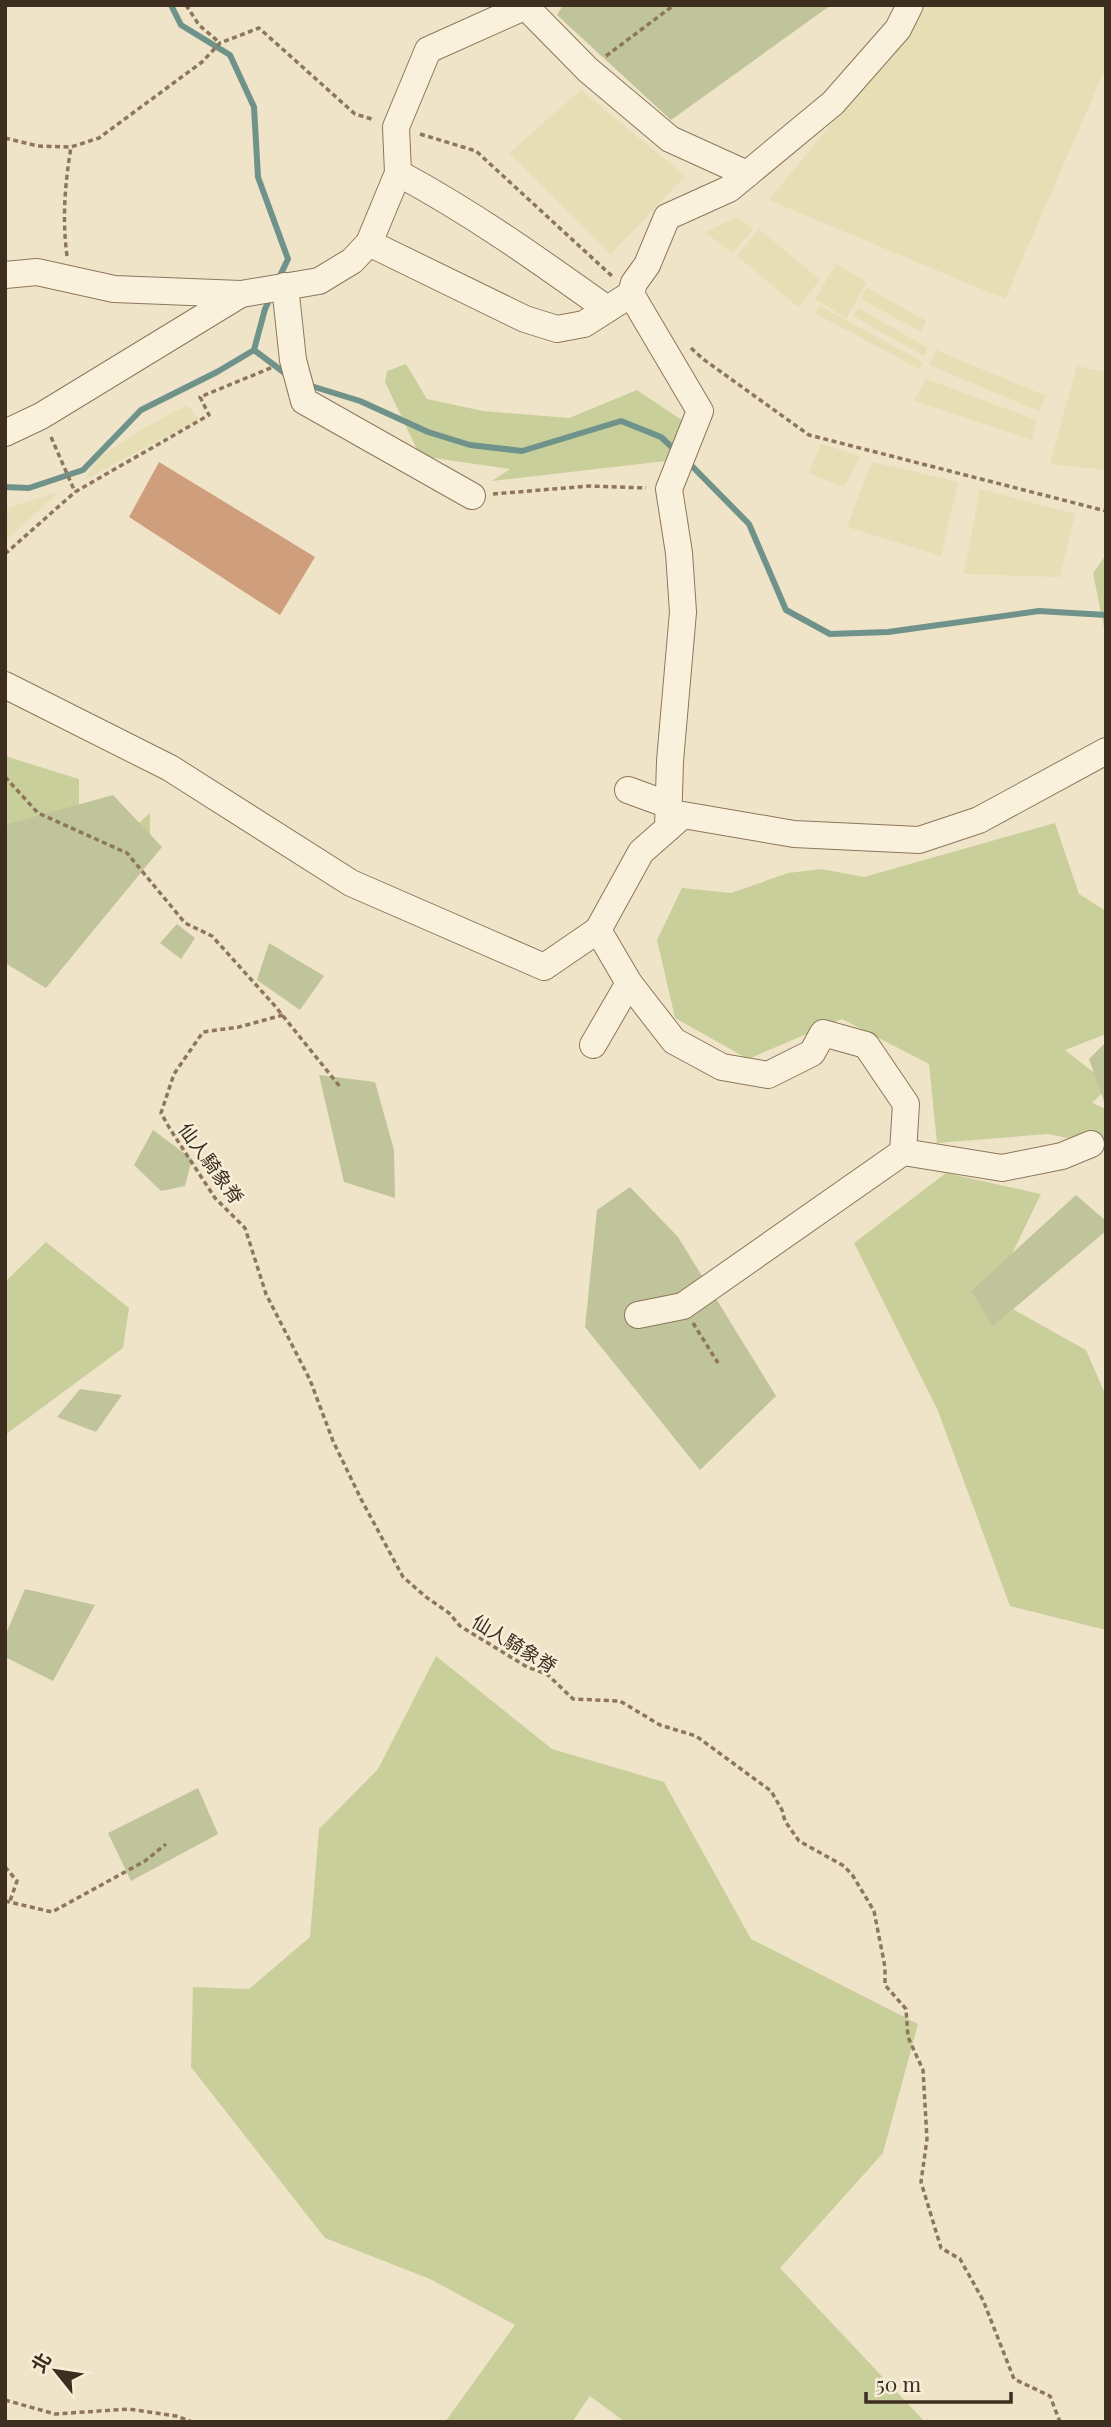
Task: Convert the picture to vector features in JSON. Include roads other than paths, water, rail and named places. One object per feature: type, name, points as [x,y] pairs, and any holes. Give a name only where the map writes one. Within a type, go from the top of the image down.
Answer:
[{"type":"street","points":[[369,243],[525,319],[557,329],[584,324],[631,294],[634,284],[647,265],[667,217],[729,189],[833,103],[898,29],[910,5]]},
{"type":"street","points":[[5,275],[37,272],[114,289],[241,294],[319,281],[352,261],[369,243],[398,173],[396,127],[428,50],[524,6],[588,70],[670,139],[747,174]]},
{"type":"street","points":[[398,173],[504,235],[607,309]]},
{"type":"street","points":[[285,286],[293,359],[304,401],[472,496]]},
{"type":"street","points":[[5,433],[41,416],[241,294]]},
{"type":"street","points":[[5,685],[170,768],[351,883],[544,967],[598,930],[641,852],[668,817],[683,612],[679,553],[669,489],[700,411],[631,294]]},
{"type":"street","points":[[628,790],[668,817],[682,815],[794,834],[919,840],[979,820],[1106,751]]},
{"type":"street","points":[[598,930],[629,983],[674,1041],[722,1067],[768,1075],[812,1053],[823,1033],[866,1045],[906,1104],[903,1152]]},
{"type":"street","points":[[593,1045],[629,983]]},
{"type":"street","points":[[638,1315],[683,1306],[903,1152],[1002,1168],[1062,1156],[1091,1144]]},
{"type":"waterway","points":[[171,5],[181,25],[230,55],[254,107],[258,177],[288,259],[278,280]]},
{"type":"waterway","points":[[5,487],[29,488],[83,470],[141,410],[254,350],[271,296]]},
{"type":"waterway","points":[[254,350],[286,374]]},
{"type":"waterway","points":[[308,385],[360,401],[428,432],[470,445],[522,451],[621,421],[661,437],[676,451]]},
{"type":"waterway","points":[[686,460],[749,524],[786,610],[830,634],[888,632],[1039,611],[1106,615]]}]
